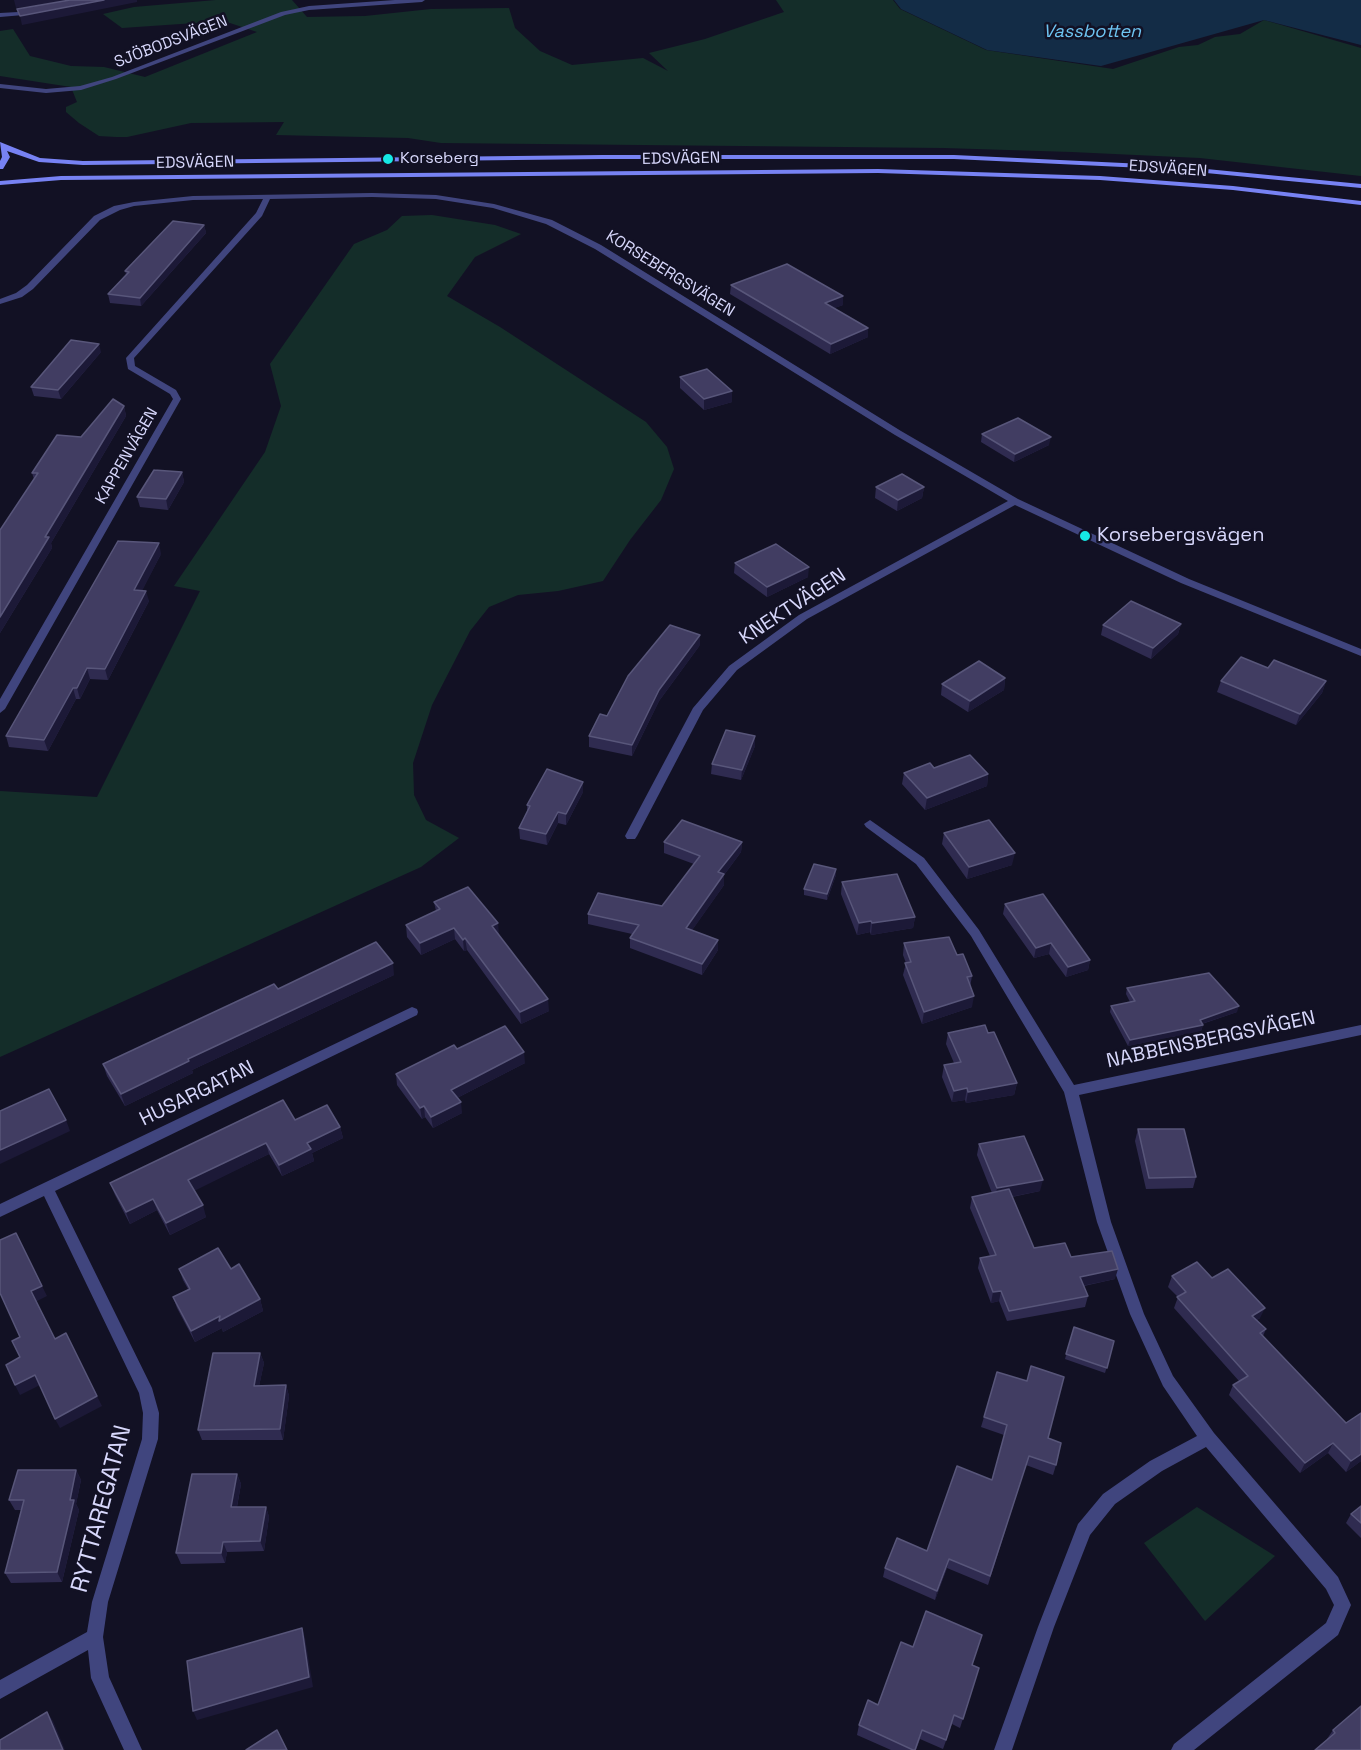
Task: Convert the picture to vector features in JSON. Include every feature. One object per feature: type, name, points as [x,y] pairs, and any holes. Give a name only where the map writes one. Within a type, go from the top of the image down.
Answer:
[{"type":"main road","points":[[0,167],[6,157],[2,145]]},
{"type":"main road","name":"EDSVÄGEN","points":[[2,145],[39,160],[63,163],[843,156],[975,158],[1165,167],[1361,186]]},
{"type":"main road","name":"EDSVÄGEN","points":[[0,183],[62,178],[889,171],[1100,178],[1233,188],[1361,203]]},
{"type":"street","points":[[301,0],[309,8]]},
{"type":"street","name":"SJÖBODSVÄGEN","points":[[0,86],[46,91],[96,84],[274,16],[309,8],[422,0]]},
{"type":"street","points":[[0,15],[47,10]]},
{"type":"street","name":"KORSEBERGSVÄGEN","points":[[0,302],[19,295],[30,287],[87,226],[107,212],[134,204],[268,196],[372,195],[436,197],[494,206],[549,222],[612,255],[898,433],[1015,501],[1100,543],[1185,581],[1361,652]]},
{"type":"street","name":"KAPPENVÄGEN","points":[[0,709],[177,399],[173,392],[131,367],[130,358],[259,214],[268,196]]},
{"type":"street","name":"KNEKTVÄGEN","points":[[631,836],[698,708],[734,668],[758,648],[803,617],[1015,501]]},
{"type":"street","points":[[870,824],[920,861],[968,924],[1026,1015],[1071,1091],[1104,1222],[1137,1314],[1168,1381],[1208,1438],[1332,1583],[1343,1605],[1332,1629],[1180,1750]]},
{"type":"street","name":"HUSARGATAN","points":[[0,1211],[412,1012]]},
{"type":"street","name":"NABBENSBERGSVÄGEN","points":[[1071,1091],[1361,1030]]},
{"type":"street","name":"RYTTAREGATAN","points":[[47,1188],[147,1393],[151,1413],[147,1449],[100,1602],[95,1637],[100,1678],[133,1750]]},
{"type":"street","points":[[1003,1750],[1046,1627],[1084,1530],[1109,1499],[1156,1466],[1208,1438]]},
{"type":"street","points":[[0,1690],[95,1637]]},
{"type":"green space","points":[[216,0],[292,0],[307,17],[365,16],[431,9],[509,8],[515,28],[540,51],[572,65],[643,58],[668,71],[649,53],[705,39],[784,12],[776,0],[893,0],[900,9],[986,50],[1113,69],[1179,47],[1198,45],[1215,37],[1240,34],[1264,20],[1361,48],[1361,176],[1200,158],[1072,152],[944,148],[441,143],[408,138],[276,135],[284,122],[191,123],[127,137],[99,136],[66,112],[66,107],[77,102],[71,87],[0,76],[0,31],[13,29],[30,56],[71,66],[104,67],[145,77],[257,32],[224,21],[122,28],[103,14],[134,7]]},
{"type":"green space","points":[[432,215],[495,225],[521,234],[475,257],[447,296],[500,327],[646,422],[667,447],[674,469],[661,500],[630,540],[603,581],[558,591],[518,595],[489,607],[470,631],[432,705],[413,763],[414,795],[426,820],[459,838],[421,867],[0,1057],[0,791],[97,797],[200,591],[174,586],[265,452],[281,406],[270,364],[354,244],[387,230],[402,216]]},
{"type":"green space","points":[[1197,1507],[1275,1556],[1205,1621],[1144,1543]]},
{"type":"water","name":"Vassbotten","points":[[894,0],[1361,0],[1361,45],[1264,20],[1101,66],[987,50],[901,9]]},
{"type":"building","points":[[70,0],[104,0],[20,16],[17,9]]},
{"type":"building","points":[[173,221],[204,225],[140,298],[108,294],[129,272],[125,271]]},
{"type":"building","points":[[787,264],[843,296],[825,303],[868,328],[831,344],[731,285]]},
{"type":"building","points":[[71,340],[99,344],[58,390],[31,387]]},
{"type":"building","points":[[707,369],[732,391],[704,399],[680,377]]},
{"type":"building","points":[[113,399],[124,406],[0,617],[0,530],[38,473],[32,473],[57,435],[81,437]]},
{"type":"building","points":[[1018,418],[1051,437],[1015,454],[982,434]]},
{"type":"building","points":[[154,470],[182,472],[166,499],[137,497]]},
{"type":"building","points":[[902,474],[924,487],[898,500],[876,487]]},
{"type":"building","points":[[118,541],[159,543],[134,590],[146,591],[105,669],[87,668],[44,740],[6,736]]},
{"type":"building","points":[[776,544],[809,567],[767,587],[735,563]]},
{"type":"building","points":[[1131,601],[1181,624],[1153,648],[1103,625]]},
{"type":"building","points":[[670,625],[700,635],[659,690],[632,745],[589,736],[600,714],[607,716],[628,676]]},
{"type":"building","points":[[1241,657],[1268,668],[1274,660],[1326,681],[1300,714],[1221,681]]},
{"type":"building","points":[[979,661],[1005,678],[970,701],[942,684]]},
{"type":"building","points":[[726,730],[755,736],[742,770],[712,764]]},
{"type":"building","points":[[970,755],[988,774],[927,798],[904,773],[930,763],[934,768]]},
{"type":"building","points":[[547,769],[583,782],[566,814],[558,812],[546,834],[519,828],[530,806],[527,805]]},
{"type":"building","points":[[682,820],[742,842],[718,872],[724,874],[686,928],[718,940],[702,964],[630,938],[639,925],[588,914],[598,893],[662,906],[700,856],[664,842]]},
{"type":"building","points":[[989,820],[1015,853],[969,867],[944,833]]},
{"type":"building","points":[[814,864],[836,869],[827,894],[804,889]]},
{"type":"building","points":[[897,874],[915,917],[859,923],[842,882]]},
{"type":"building","points":[[468,887],[498,923],[492,926],[548,999],[520,1012],[465,938],[463,940],[454,928],[420,943],[406,925],[440,909],[434,902]]},
{"type":"building","points":[[1043,894],[1090,960],[1068,967],[1051,943],[1036,948],[1005,904]]},
{"type":"building","points":[[949,937],[957,955],[963,954],[972,976],[967,977],[974,996],[924,1012],[905,963],[911,962],[904,943]]},
{"type":"building","points":[[376,942],[393,963],[188,1059],[189,1061],[121,1094],[103,1064],[274,984],[278,989]]},
{"type":"building","points":[[1209,973],[1239,1006],[1200,1020],[1203,1025],[1130,1040],[1111,1006],[1135,1001],[1127,988]]},
{"type":"building","points":[[985,1025],[988,1033],[994,1032],[1017,1083],[968,1092],[967,1088],[954,1091],[944,1065],[961,1062],[948,1033]]},
{"type":"building","points":[[505,1026],[524,1052],[451,1090],[461,1102],[431,1117],[424,1106],[420,1108],[396,1074],[454,1045],[457,1049]]},
{"type":"building","points":[[49,1089],[66,1120],[0,1150],[0,1111]]},
{"type":"building","points":[[283,1100],[295,1120],[327,1105],[340,1127],[307,1143],[311,1149],[279,1165],[266,1143],[188,1180],[203,1205],[166,1223],[153,1199],[126,1212],[110,1183]]},
{"type":"building","points":[[1138,1129],[1184,1129],[1196,1177],[1149,1178]]},
{"type":"building","points":[[1024,1136],[1043,1180],[997,1188],[979,1144]]},
{"type":"building","points":[[1009,1189],[1034,1248],[1065,1243],[1071,1257],[1112,1251],[1118,1269],[1080,1277],[1088,1296],[1009,1311],[1001,1291],[993,1292],[980,1258],[996,1255],[972,1197]]},
{"type":"building","points":[[16,1233],[42,1286],[31,1291],[55,1339],[66,1333],[97,1396],[55,1419],[35,1375],[15,1385],[6,1365],[20,1357],[12,1341],[20,1337],[0,1293],[0,1240]]},
{"type":"building","points":[[218,1248],[231,1269],[239,1264],[260,1299],[219,1321],[220,1316],[191,1331],[173,1297],[190,1289],[179,1269]]},
{"type":"building","points":[[1197,1262],[1212,1278],[1228,1269],[1265,1308],[1252,1316],[1266,1329],[1260,1333],[1346,1423],[1361,1413],[1361,1454],[1351,1461],[1333,1443],[1305,1463],[1233,1385],[1248,1376],[1177,1297],[1186,1292],[1172,1276]]},
{"type":"building","points":[[1074,1327],[1114,1341],[1107,1368],[1066,1354]]},
{"type":"building","points":[[213,1353],[260,1353],[254,1386],[286,1385],[280,1429],[198,1430]]},
{"type":"building","points":[[1031,1366],[1064,1377],[1048,1438],[1061,1443],[1056,1465],[1029,1456],[990,1576],[949,1559],[937,1591],[885,1568],[897,1538],[927,1551],[957,1466],[992,1480],[1007,1425],[984,1417],[997,1372],[1027,1381]]},
{"type":"building","points":[[18,1470],[76,1470],[70,1500],[74,1500],[57,1572],[5,1573],[24,1500],[9,1500]]},
{"type":"building","points":[[192,1474],[237,1474],[231,1507],[266,1507],[260,1541],[223,1542],[221,1553],[176,1553]]},
{"type":"building","points":[[1361,1506],[1361,1523],[1351,1514]]},
{"type":"building","points":[[926,1611],[982,1635],[972,1665],[979,1668],[963,1719],[954,1715],[946,1740],[922,1730],[915,1750],[913,1750],[859,1725],[868,1700],[878,1705],[901,1642],[913,1647]]},
{"type":"building","points":[[302,1628],[309,1677],[193,1711],[187,1661]]},
{"type":"building","points":[[1361,1706],[1361,1750],[1315,1750],[1335,1733],[1333,1730]]},
{"type":"building","points":[[47,1712],[63,1750],[0,1750],[0,1740]]},
{"type":"building","points":[[277,1730],[287,1750],[246,1750]]},
{"type":"place","name":"Korseberg","points":[[388,159]]},
{"type":"place","name":"Korsebergsvägen","points":[[1085,536]]}]
